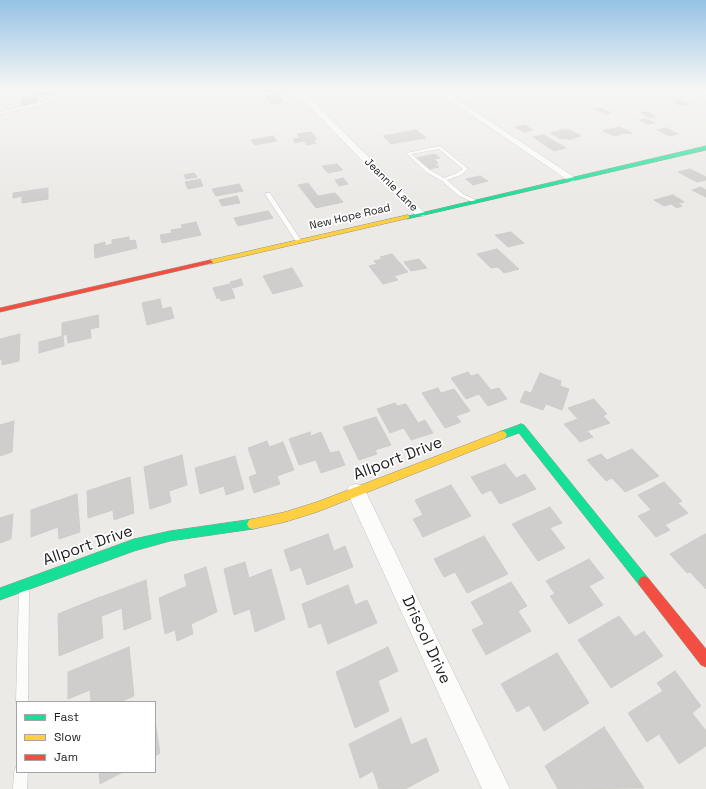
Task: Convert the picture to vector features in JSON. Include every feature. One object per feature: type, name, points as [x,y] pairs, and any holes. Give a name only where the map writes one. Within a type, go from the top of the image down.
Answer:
[{"type":"main road","name":"New Hope Road","points":[[0,310],[706,148]]},
{"type":"main road","name":"Allport Drive","points":[[0,594],[134,545],[170,536],[254,524],[285,517],[356,492],[521,428],[706,660]]},
{"type":"street","name":"Jeannie Lane","points":[[332,125],[420,214]]},
{"type":"street","points":[[490,125],[572,179]]},
{"type":"street","name":"Driscol Drive","points":[[356,492],[496,789]]},
{"type":"lane","points":[[444,180],[459,174],[466,169],[440,147],[408,153],[424,168],[444,180],[461,195],[474,201]]},
{"type":"lane","points":[[268,194],[299,242]]},
{"type":"lane","points":[[22,701],[24,585]]},
{"type":"lane","points":[[20,789],[21,773]]},
{"type":"building","points":[[525,125],[533,130],[524,132],[515,127]]},
{"type":"building","points":[[620,127],[632,133],[618,134],[620,135],[614,136],[603,131]]},
{"type":"building","points":[[666,128],[678,134],[669,136],[657,130]]},
{"type":"building","points":[[416,130],[426,138],[391,144],[383,136]]},
{"type":"building","points":[[570,130],[581,136],[569,140],[566,138],[561,139],[550,133]]},
{"type":"building","points":[[311,132],[317,139],[313,140],[316,143],[307,145],[304,141],[295,143],[293,139],[300,138],[297,134]]},
{"type":"building","points":[[544,135],[566,148],[554,151],[533,137]]},
{"type":"building","points":[[273,136],[277,141],[255,145],[251,140]]},
{"type":"building","points":[[435,154],[440,158],[434,159],[438,163],[435,164],[439,167],[429,169],[416,158]]},
{"type":"building","points":[[337,164],[343,170],[328,173],[322,166]]},
{"type":"building","points":[[690,169],[706,177],[706,180],[697,182],[678,172]]},
{"type":"building","points":[[194,173],[197,177],[186,179],[184,175]]},
{"type":"building","points":[[480,176],[488,181],[473,185],[466,179]]},
{"type":"building","points":[[343,178],[348,184],[339,186],[335,180]]},
{"type":"building","points":[[200,179],[203,186],[188,189],[185,182]]},
{"type":"building","points":[[308,183],[318,196],[335,193],[343,202],[316,208],[298,185]]},
{"type":"building","points":[[239,184],[243,191],[216,196],[212,189]]},
{"type":"building","points":[[701,187],[706,190],[706,197],[692,190]]},
{"type":"building","points":[[48,188],[48,199],[22,203],[22,196],[13,198],[13,193]]},
{"type":"building","points":[[673,195],[684,202],[678,203],[682,206],[677,208],[671,204],[664,206],[654,200]]},
{"type":"building","points":[[237,196],[240,203],[222,206],[219,200]]},
{"type":"building","points":[[268,211],[273,218],[238,226],[234,218]]},
{"type":"building","points":[[196,222],[201,235],[162,243],[160,235],[172,233],[171,230],[183,228],[181,225]]},
{"type":"building","points":[[511,232],[524,243],[508,247],[495,235]]},
{"type":"building","points":[[129,237],[129,241],[135,240],[137,248],[95,258],[94,245],[105,242],[105,246],[112,244],[112,240]]},
{"type":"building","points":[[497,249],[519,269],[504,273],[498,267],[491,268],[477,254]]},
{"type":"building","points":[[392,254],[408,272],[394,276],[398,280],[383,284],[369,266],[377,264],[374,261],[382,259],[380,257]]},
{"type":"building","points":[[419,259],[427,268],[411,271],[404,262]]},
{"type":"building","points":[[292,268],[303,286],[273,294],[263,276]]},
{"type":"building","points":[[241,279],[243,285],[233,288],[230,282]]},
{"type":"building","points":[[230,284],[235,298],[221,301],[220,298],[217,299],[213,288]]},
{"type":"building","points":[[160,299],[162,309],[171,307],[174,318],[147,325],[142,303]]},
{"type":"building","points":[[98,315],[99,327],[90,329],[91,338],[68,343],[67,334],[62,336],[62,323]]},
{"type":"building","points":[[20,334],[19,361],[2,365],[2,359],[0,360],[0,339]]},
{"type":"building","points":[[63,336],[64,346],[39,353],[39,342]]},
{"type":"building","points":[[468,372],[471,376],[478,374],[491,390],[499,388],[507,399],[488,406],[479,394],[466,399],[451,378]]},
{"type":"building","points":[[540,373],[561,381],[560,386],[569,389],[562,410],[546,404],[543,410],[520,402],[525,391],[531,393]]},
{"type":"building","points":[[438,388],[441,393],[454,389],[470,411],[456,416],[461,422],[445,428],[422,393]]},
{"type":"building","points":[[594,399],[607,414],[603,416],[610,423],[587,431],[593,437],[580,442],[564,424],[578,419],[568,408]]},
{"type":"building","points":[[395,403],[397,406],[406,404],[418,423],[425,420],[433,433],[411,440],[404,428],[390,433],[377,409]]},
{"type":"building","points":[[376,417],[391,445],[375,450],[377,454],[359,460],[343,427]]},
{"type":"building","points":[[14,421],[12,452],[0,456],[0,425]]},
{"type":"building","points":[[310,432],[311,436],[321,432],[330,453],[339,451],[345,465],[321,473],[316,460],[299,465],[289,439]]},
{"type":"building","points":[[267,441],[269,447],[283,442],[294,470],[277,476],[280,484],[254,493],[249,477],[257,474],[248,448]]},
{"type":"building","points":[[632,449],[659,476],[625,492],[612,478],[606,481],[587,460],[601,454],[607,460]]},
{"type":"building","points":[[182,455],[187,485],[169,491],[171,502],[150,509],[144,467]]},
{"type":"building","points":[[235,456],[244,489],[226,495],[224,486],[200,494],[195,468]]},
{"type":"building","points":[[505,464],[516,478],[525,474],[536,489],[500,504],[491,490],[482,494],[471,477]]},
{"type":"building","points":[[130,477],[134,513],[114,520],[113,510],[88,518],[87,491]]},
{"type":"building","points":[[664,482],[682,501],[678,503],[688,513],[665,525],[670,530],[656,537],[638,516],[651,510],[638,495]]},
{"type":"building","points":[[451,485],[471,516],[423,537],[413,519],[423,515],[415,500]]},
{"type":"building","points":[[77,494],[80,532],[59,539],[58,527],[31,537],[31,510]]},
{"type":"building","points":[[550,507],[562,523],[550,528],[565,548],[538,561],[512,524]]},
{"type":"building","points":[[13,514],[11,539],[0,543],[0,518]]},
{"type":"building","points":[[328,534],[334,551],[345,546],[353,567],[307,585],[301,567],[291,571],[284,550]]},
{"type":"building","points":[[705,534],[706,589],[690,572],[687,573],[670,554]]},
{"type":"building","points":[[484,536],[508,574],[467,593],[455,572],[444,577],[434,559]]},
{"type":"building","points":[[589,559],[604,578],[589,586],[603,605],[569,624],[550,596],[555,594],[546,581]]},
{"type":"building","points":[[245,562],[249,578],[271,569],[285,619],[255,632],[250,609],[234,615],[224,569]]},
{"type":"building","points":[[206,567],[217,612],[191,624],[193,634],[177,641],[175,630],[165,634],[159,598],[187,586],[184,575]]},
{"type":"building","points":[[146,580],[151,619],[124,630],[122,608],[102,616],[101,597]]},
{"type":"building","points":[[511,582],[527,606],[518,611],[531,631],[486,655],[472,630],[484,624],[471,602]]},
{"type":"building","points":[[348,585],[355,605],[367,600],[377,623],[328,644],[321,623],[309,628],[302,604]]},
{"type":"building","points":[[100,597],[103,638],[59,656],[58,614]]},
{"type":"building","points":[[619,616],[635,637],[644,631],[663,656],[611,688],[578,640]]},
{"type":"building","points":[[129,647],[134,696],[122,701],[91,701],[90,690],[68,699],[68,672]]},
{"type":"building","points":[[388,647],[398,671],[378,681],[389,711],[355,728],[336,672]]},
{"type":"building","points":[[557,653],[589,703],[544,731],[529,705],[517,712],[501,684]]},
{"type":"building","points":[[675,671],[701,706],[692,713],[706,731],[706,746],[679,764],[659,734],[647,742],[628,713],[663,691],[657,683]]},
{"type":"building","points":[[401,718],[411,745],[426,738],[439,771],[405,789],[379,789],[373,771],[360,778],[349,744]]},
{"type":"building","points":[[156,727],[160,753],[156,755]]},
{"type":"building","points":[[604,727],[644,788],[558,789],[545,766]]},
{"type":"building","points":[[99,773],[121,773],[100,784]]},
{"type":"traffic: fast","points":[[407,217],[706,148]]},
{"type":"traffic: fast","points":[[502,435],[521,428],[644,582]]},
{"type":"traffic: fast","points":[[0,594],[134,545],[170,536],[253,524]]},
{"type":"traffic: slow","points":[[210,262],[407,217]]},
{"type":"traffic: slow","points":[[253,524],[285,517],[317,507],[502,435]]},
{"type":"traffic: jam","points":[[0,310],[210,262]]},
{"type":"traffic: jam","points":[[644,582],[706,660]]}]
